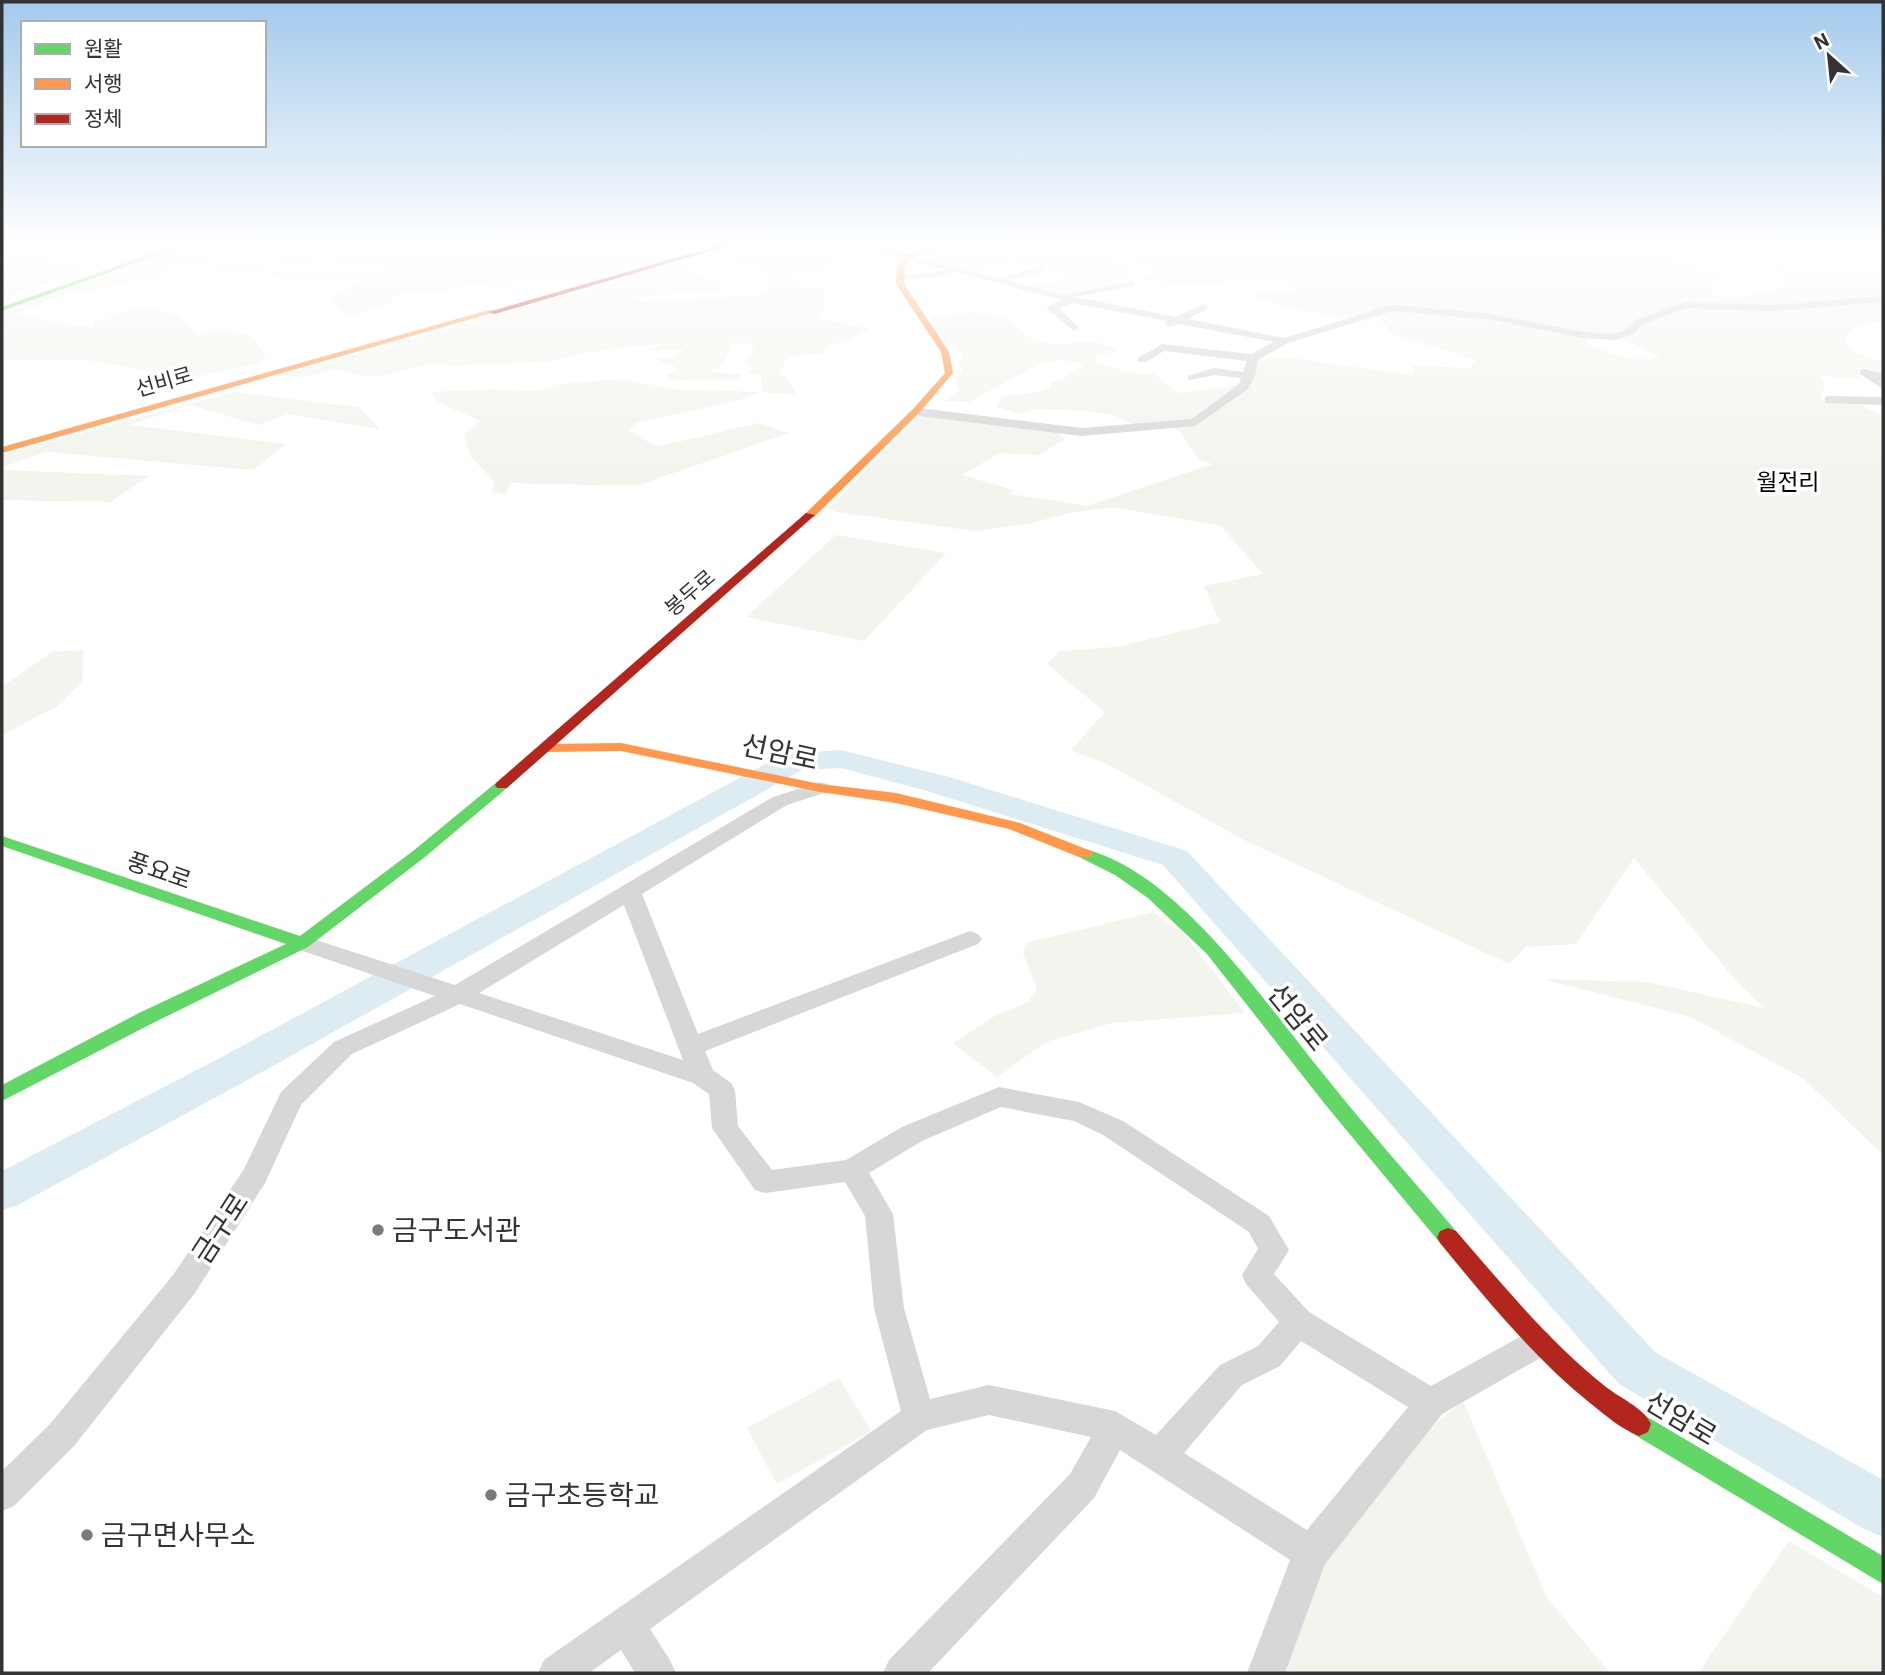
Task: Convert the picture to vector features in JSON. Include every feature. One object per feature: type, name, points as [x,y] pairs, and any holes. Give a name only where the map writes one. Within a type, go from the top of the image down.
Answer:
[{"type":"main road","name":"선비로","points":[[2,444],[449,319]]},
{"type":"main road","name":"선비로","points":[[2,450],[465,319]]},
{"type":"main road","name":"봉두로","points":[[2,1094],[146,1018],[302,943],[419,854],[546,748],[808,517],[904,422],[919,412],[931,391],[949,373],[945,352],[923,319]]},
{"type":"main road","name":"선암로","points":[[546,748],[621,747],[812,786],[896,798],[1014,826],[1104,861],[1170,906],[1197,932],[1334,1102],[1538,1343],[1611,1407],[1883,1571]]},
{"type":"main road","name":"풍요로","points":[[2,841],[302,943]]},
{"type":"street","points":[[1066,319],[1074,328]]},
{"type":"street","points":[[1161,319],[1283,341]]},
{"type":"street","points":[[1142,360],[1176,341],[1159,329],[1180,319]]},
{"type":"street","points":[[919,412],[1082,432],[1195,422],[1248,379],[1249,365],[1253,358],[1283,341],[1355,319]]},
{"type":"street","points":[[1503,319],[1583,335],[1615,337],[1629,332],[1639,322],[1647,319]]},
{"type":"street","points":[[1242,334],[1264,321]]},
{"type":"street","points":[[1162,347],[1253,358]]},
{"type":"street","points":[[1192,378],[1214,370],[1248,379]]},
{"type":"street","points":[[1883,377],[1864,372],[1883,386]]},
{"type":"street","points":[[1224,385],[1248,379]]},
{"type":"street","points":[[1829,400],[1883,401]]},
{"type":"street","name":"금구로","points":[[2,1494],[62,1435],[184,1284],[255,1175],[290,1099],[343,1048],[452,994],[780,801],[812,786]]},
{"type":"street","points":[[629,891],[702,1076]]},
{"type":"street","points":[[691,1047],[970,939]]},
{"type":"street","points":[[302,943],[702,1076],[722,1090],[725,1128],[765,1182],[852,1170],[912,1134],[999,1097],[1079,1112],[1113,1128],[1259,1224],[1274,1250],[1257,1275],[1297,1322],[1431,1403]]},
{"type":"street","points":[[852,1170],[880,1214],[889,1308],[919,1417]]},
{"type":"street","points":[[1160,1456],[1231,1376],[1269,1356],[1297,1322]]},
{"type":"street","points":[[1266,1673],[1311,1553],[1431,1403],[1538,1343]]},
{"type":"street","points":[[557,1673],[919,1417],[989,1400],[1115,1427],[1311,1553]]},
{"type":"street","points":[[902,1673],[1082,1486],[1115,1427]]},
{"type":"street","points":[[626,1625],[657,1673]]},
{"type":"shaded area","points":[[2,319],[43,319],[68,325],[95,326],[94,319],[181,319],[197,334],[217,330],[251,335],[266,356],[257,364],[199,376],[164,374],[88,360],[2,360]]},
{"type":"shaded area","points":[[481,319],[822,319],[870,329],[847,342],[830,344],[822,354],[787,356],[779,374],[785,376],[798,395],[761,392],[761,375],[747,375],[752,368],[745,363],[755,346],[747,343],[732,343],[723,364],[709,372],[741,374],[742,378],[727,381],[672,380],[665,374],[678,372],[676,367],[655,359],[670,358],[686,350],[650,351],[663,343],[590,352],[546,362],[452,366],[434,363],[366,377],[333,369],[304,377],[282,375]]},
{"type":"shaded area","points":[[932,319],[1005,319],[1041,342],[1088,342],[1108,345],[1119,351],[1095,356],[1094,362],[1135,374],[1153,373],[1179,393],[1240,385],[1257,359],[1291,358],[1413,375],[1413,366],[1469,368],[1476,360],[1392,334],[1380,319],[1883,319],[1853,327],[1844,343],[1858,354],[1883,362],[1883,374],[1857,366],[1861,378],[1820,374],[1825,384],[1820,399],[1854,402],[1883,416],[1883,1155],[1805,1080],[1691,1017],[1542,979],[1647,982],[1764,1008],[1738,983],[1634,858],[1576,944],[1526,947],[1509,964],[1240,838],[1113,767],[1071,750],[1105,712],[1047,664],[1059,651],[1116,647],[1220,622],[1204,586],[1263,574],[1221,526],[1113,507],[975,531],[836,512],[829,508],[922,414],[1054,431],[1065,439],[1039,455],[999,453],[962,475],[1014,490],[1009,494],[1087,506],[1213,464],[1199,460],[1182,434],[1174,427],[1139,428],[1114,415],[1090,411],[1035,409],[1019,414],[996,407],[1002,396],[1038,392],[1051,387],[1049,382],[1060,380],[1085,365],[1061,359],[1037,365],[969,402],[944,401],[959,391],[955,382],[962,370],[958,362],[964,357],[954,346],[947,346]],"holes":[[[1591,338],[1622,338],[1661,357],[1633,359],[1586,344]]]},
{"type":"shaded area","points":[[1344,319],[1369,319],[1357,322]]},
{"type":"shaded area","points":[[620,379],[673,389],[761,392],[739,400],[637,423],[629,430],[656,447],[759,423],[789,433],[636,486],[510,483],[506,495],[492,492],[494,481],[470,456],[464,434],[480,421],[438,402],[431,392],[493,389],[534,391],[560,384]]},
{"type":"shaded area","points":[[233,392],[359,407],[380,429],[287,414],[258,425],[190,405],[129,425],[286,444],[253,470],[46,452],[2,467],[2,455]]},
{"type":"shaded area","points":[[2,470],[148,476],[111,502],[2,500]]},
{"type":"shaded area","points":[[836,535],[946,553],[864,641],[746,617]]},
{"type":"shaded area","points":[[83,650],[83,681],[56,707],[2,735],[2,687],[52,652]]},
{"type":"shaded area","points":[[1153,912],[1185,935],[1245,1013],[1112,1023],[1046,1042],[997,1077],[953,1043],[993,1017],[1028,1002],[1037,989],[1023,953],[1026,943]]},
{"type":"shaded area","points":[[839,1378],[871,1431],[777,1484],[747,1428]]},
{"type":"shaded area","points":[[1463,1401],[1547,1598],[1610,1673],[1279,1673],[1319,1566],[1419,1437]]},
{"type":"shaded area","points":[[1789,1541],[1883,1597],[1883,1673],[1698,1673]]},
{"type":"waterway","points":[[2,1192],[230,1071],[795,761],[841,759],[938,784],[1175,858],[1637,1368],[1883,1510]]},
{"type":"traffic: fast","points":[[2,1094],[146,1018],[302,943],[419,854],[502,785]]},
{"type":"traffic: fast","points":[[2,841],[302,943]]},
{"type":"traffic: fast","points":[[1085,854],[1121,871],[1185,920],[1240,982],[1331,1098],[1448,1237]]},
{"type":"traffic: fast","points":[[1639,1424],[1883,1571]]},
{"type":"traffic: slow","points":[[2,450],[467,319]]},
{"type":"traffic: slow","points":[[810,515],[916,411],[949,373],[945,352],[923,319]]},
{"type":"traffic: slow","points":[[546,748],[621,747],[820,788],[896,798],[1014,826],[1085,854]]},
{"type":"traffic: jam","points":[[502,785],[810,515]]},
{"type":"traffic: jam","points":[[1448,1237],[1514,1314],[1560,1362],[1585,1385],[1639,1424]]},
{"type":"place","name":"금구도서관","points":[[378,1230]]},
{"type":"place","name":"금구초등학교","points":[[491,1495]]},
{"type":"place","name":"금구면사무소","points":[[87,1535]]},
{"type":"district","name":"월전리","points":[[1788,482]]}]
